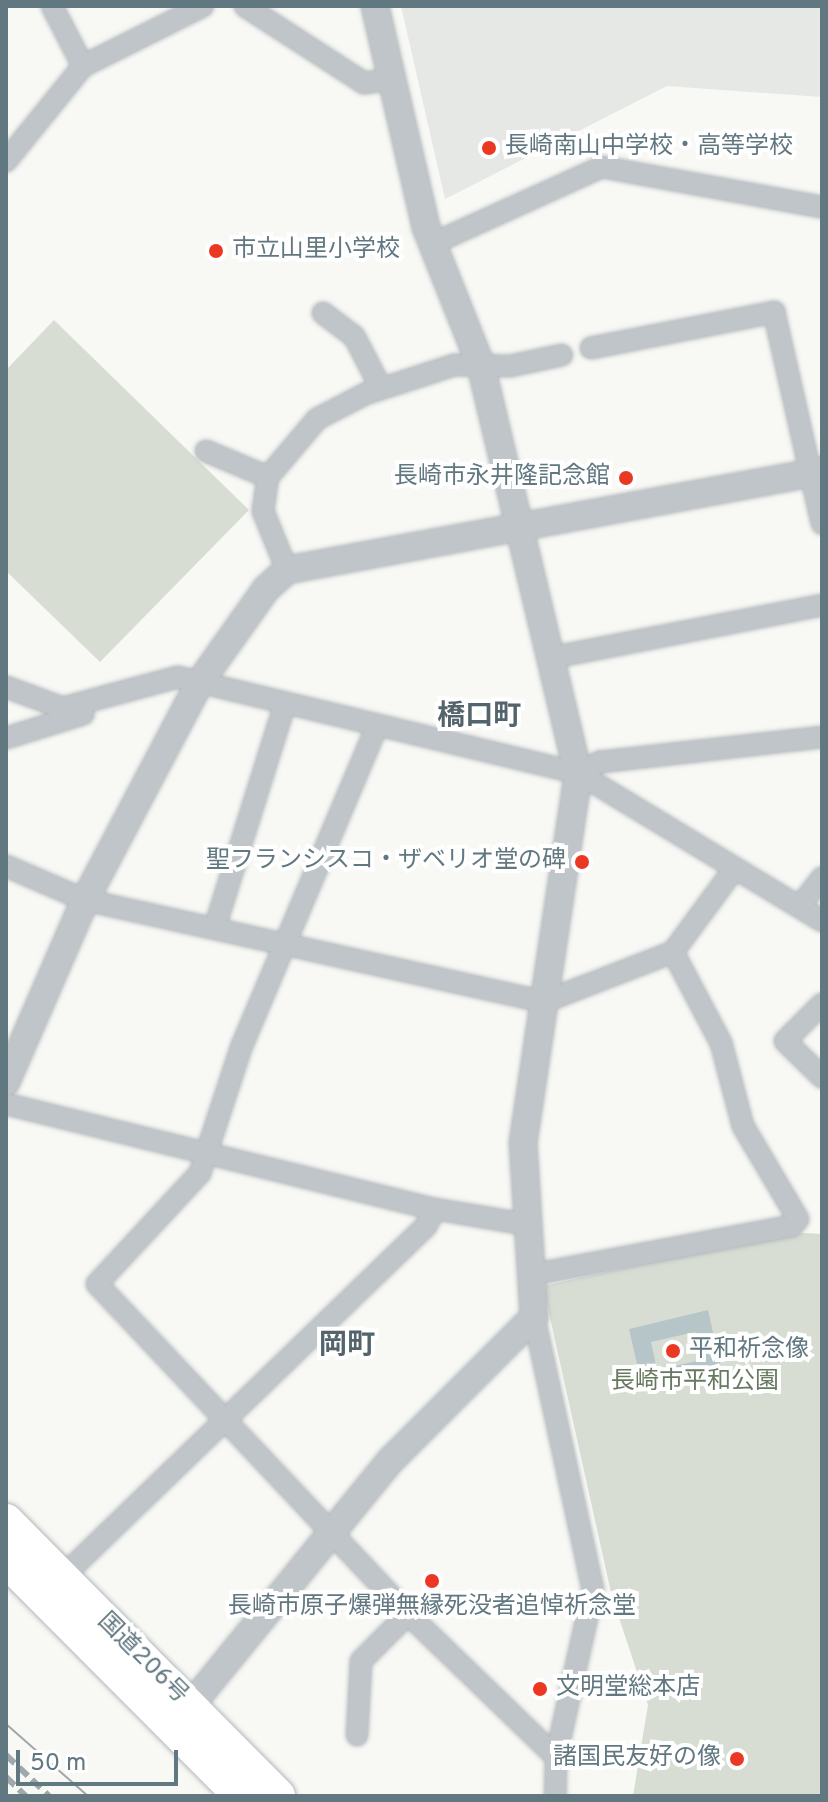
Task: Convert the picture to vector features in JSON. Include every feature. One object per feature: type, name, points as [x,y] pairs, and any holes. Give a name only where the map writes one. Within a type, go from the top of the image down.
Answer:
[{"type":"highway","name":"国道206号","points":[[6,1521],[51,1588],[181,1717],[278,1796]]},
{"type":"highway","name":"国道206号","points":[[6,1560],[51,1588]]},
{"type":"highway","name":"国道206号","points":[[181,1717],[241,1796]]},
{"type":"street","points":[[52,6],[83,66]]},
{"type":"street","points":[[6,161],[83,66],[203,6]]},
{"type":"street","points":[[245,6],[364,83],[392,79]]},
{"type":"street","points":[[375,6],[432,244],[480,363],[555,657],[578,773],[523,1143],[525,1224],[534,1317],[593,1590],[556,1757],[555,1796]]},
{"type":"street","points":[[432,244],[602,167],[822,207]]},
{"type":"street","points":[[591,348],[774,312],[819,472],[822,524]]},
{"type":"street","points":[[323,313],[354,336],[381,388]]},
{"type":"street","points":[[287,570],[263,511],[268,477],[317,419],[381,388],[480,363],[510,366],[562,355]]},
{"type":"street","points":[[206,451],[268,477]]},
{"type":"street","points":[[6,1082],[85,900],[200,682],[266,589],[287,570],[521,523],[819,472]]},
{"type":"street","points":[[555,657],[822,605]]},
{"type":"street","points":[[6,687],[63,708],[178,677],[578,773],[822,921]]},
{"type":"street","points":[[6,738],[121,701],[140,688]]},
{"type":"street","points":[[215,927],[285,704]]},
{"type":"street","points":[[377,726],[283,944],[200,1173],[97,1284],[408,1614],[556,1757]]},
{"type":"street","points":[[578,773],[600,762],[822,737]]},
{"type":"street","points":[[6,866],[85,900],[544,1002],[673,952],[735,868]]},
{"type":"street","points":[[800,906],[822,878]]},
{"type":"street","points":[[530,1275],[792,1226],[798,1219],[743,1126],[721,1043],[673,952]]},
{"type":"street","points":[[822,1004],[785,1041],[822,1077]]},
{"type":"street","points":[[6,1104],[435,1209],[525,1224]]},
{"type":"street","points":[[51,1588],[224,1416],[426,1226],[435,1209]]},
{"type":"street","points":[[181,1717],[428,1418],[534,1317]]},
{"type":"street","points":[[357,1735],[361,1661],[408,1614]]},
{"type":"shaded area","name":"長崎南山中学校・高等学校","points":[[401,6],[822,6],[822,97],[667,86],[445,199]]},
{"type":"shaded area","points":[[708,1310],[722,1372],[643,1391],[629,1329]],"holes":[[[695,1332],[701,1360],[657,1370],[651,1342]]]},
{"type":"green space","points":[[54,320],[249,510],[100,662],[6,571],[6,370]]},
{"type":"green space","name":"長崎市平和公園","points":[[788,1232],[822,1234],[822,1796],[633,1796],[648,1705],[612,1597],[543,1286]]},
{"type":"tram line","points":[[6,1724],[88,1796]]},
{"type":"railway","points":[[6,1755],[49,1796]]},
{"type":"railway","points":[[6,1777],[26,1796]]},
{"type":"place","name":"長崎南山中学校・高等学校","points":[[489,148]]},
{"type":"place","name":"市立山里小学校","points":[[216,251]]},
{"type":"place","name":"長崎市永井隆記念館","points":[[626,478]]},
{"type":"place","name":"聖フランシスコ・ザベリオ堂の碑","points":[[582,862]]},
{"type":"place","name":"平和祈念像","points":[[673,1351]]},
{"type":"place","name":"長崎市原子爆弾無縁死没者追悼祈念堂","points":[[432,1581]]},
{"type":"place","name":"文明堂総本店","points":[[540,1689]]},
{"type":"place","name":"諸国民友好の像","points":[[737,1759]]},
{"type":"district","name":"橋口町","points":[[479,717]]},
{"type":"district","name":"岡町","points":[[347,1346]]}]
